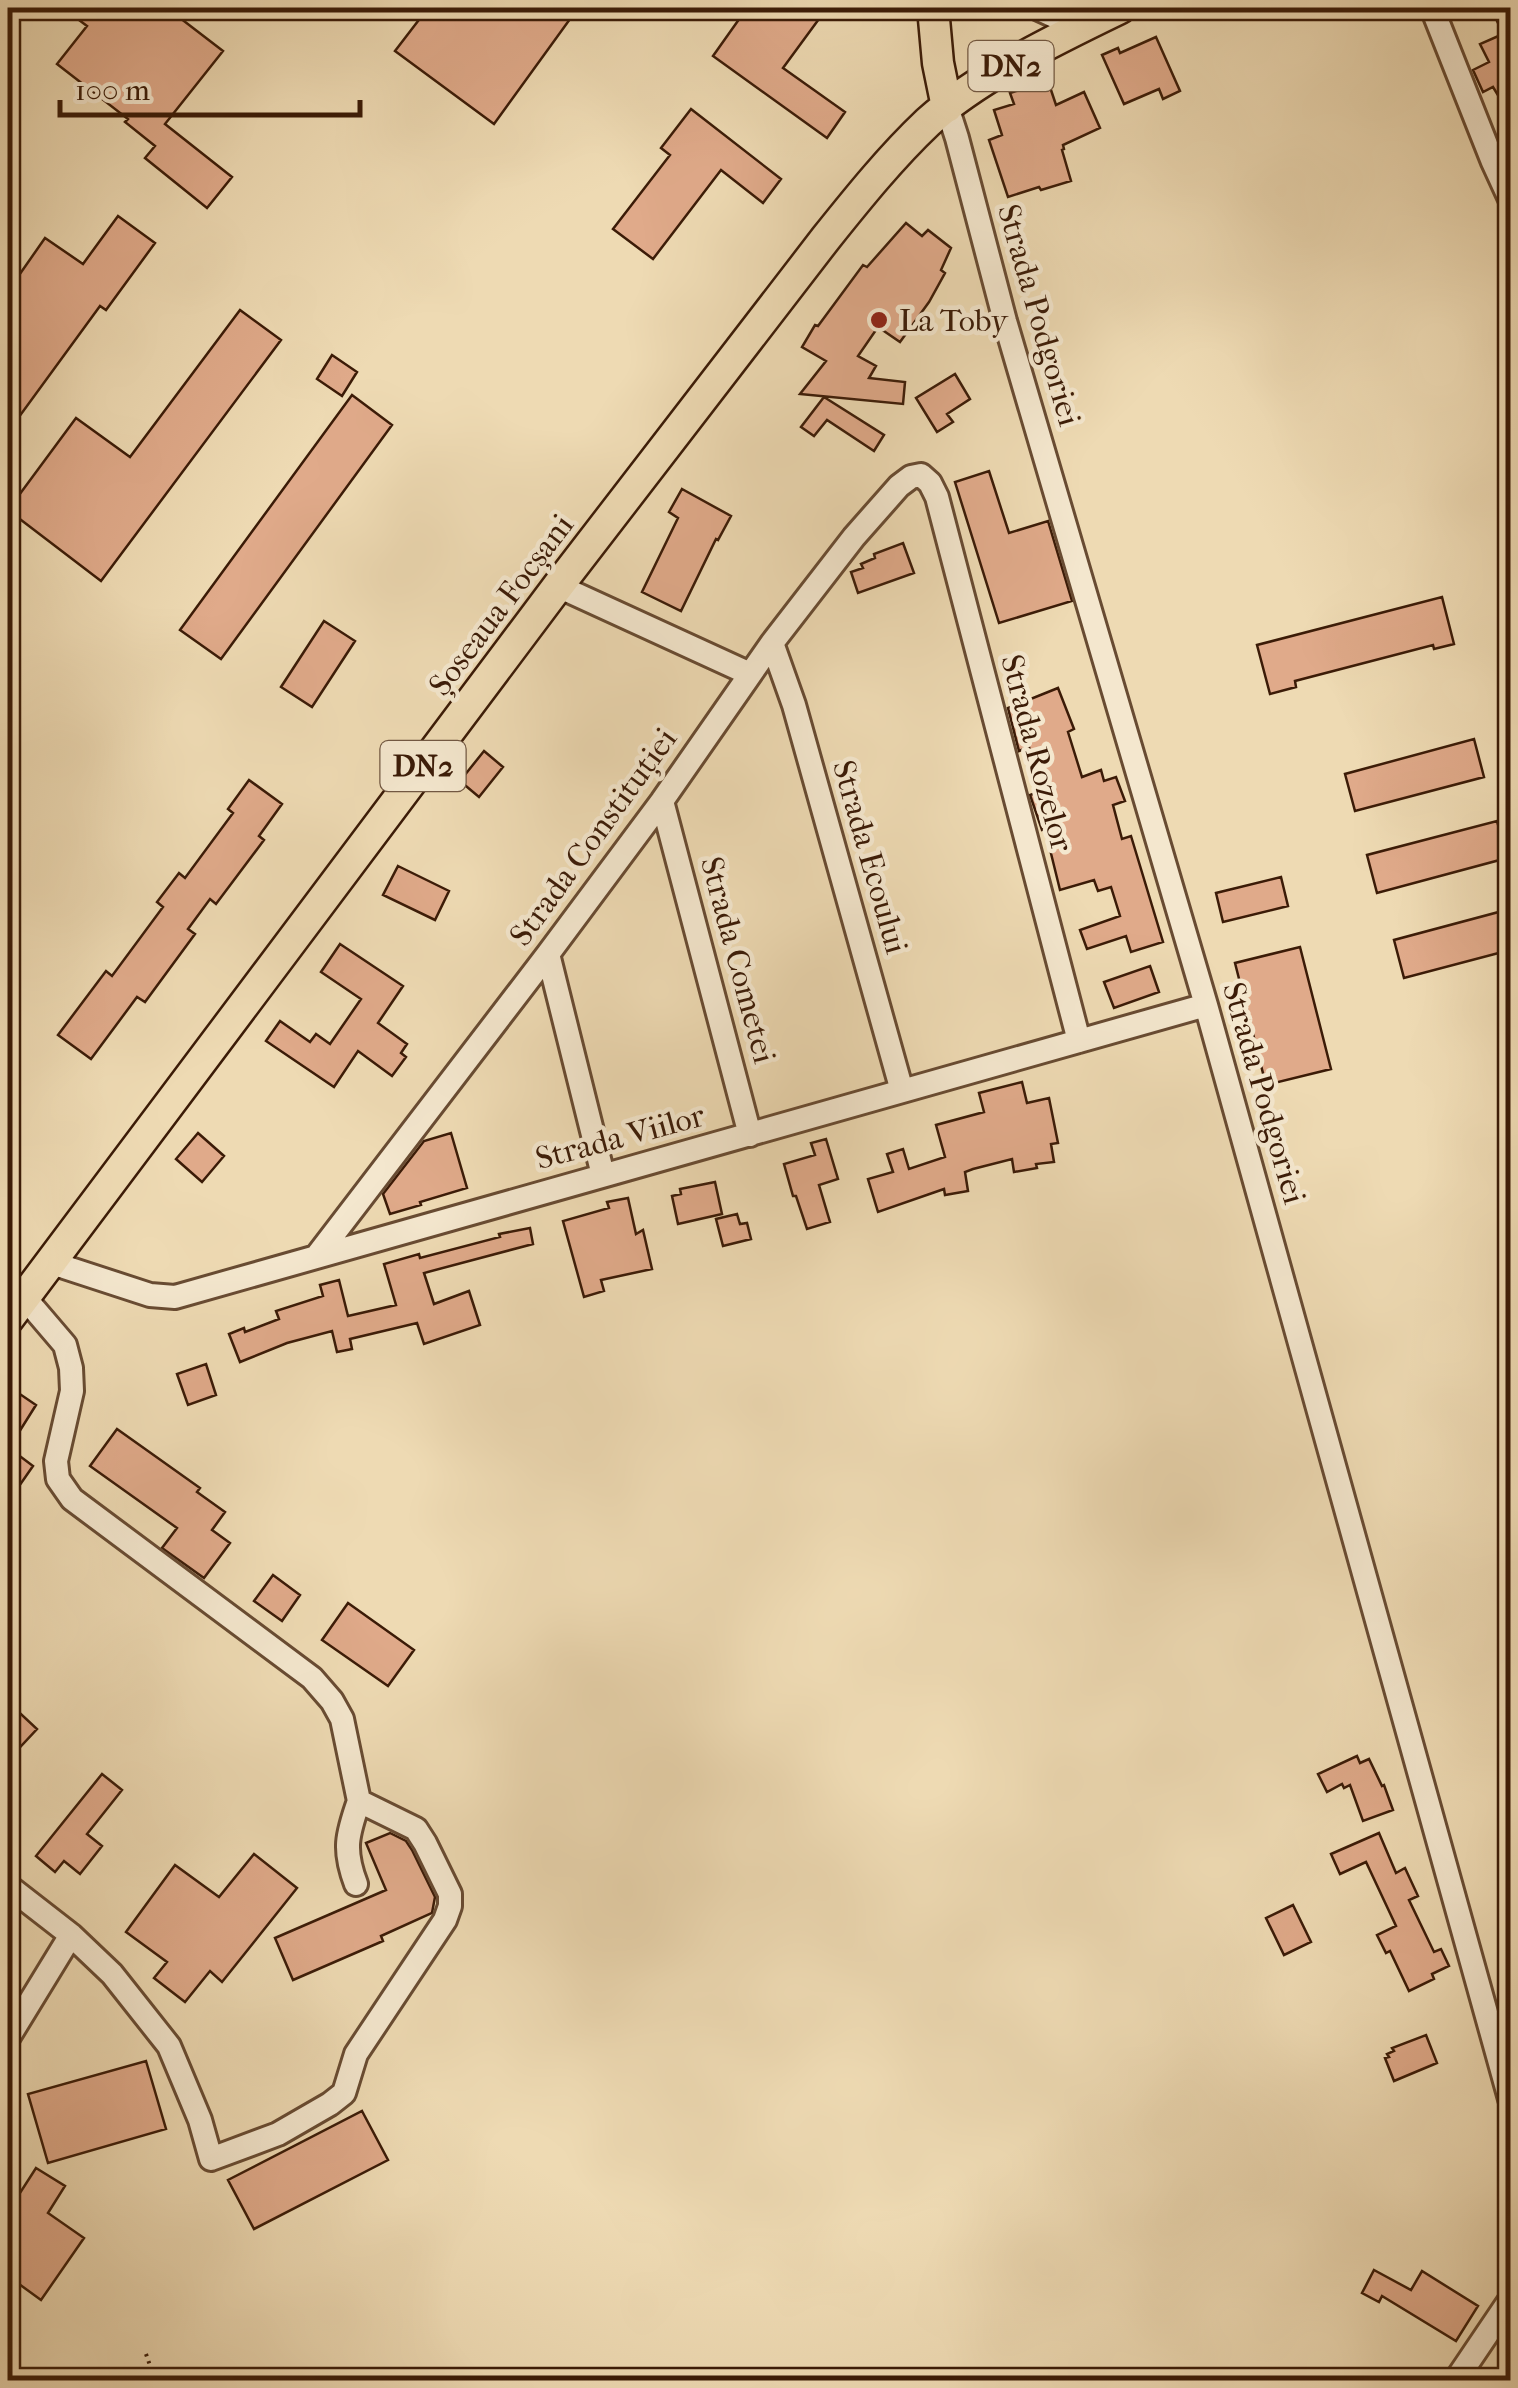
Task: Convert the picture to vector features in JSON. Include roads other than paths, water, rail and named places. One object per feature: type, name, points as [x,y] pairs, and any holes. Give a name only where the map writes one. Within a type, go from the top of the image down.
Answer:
[{"type":"main road","points":[[933,8],[947,107]]},
{"type":"main road","name":"Șoseaua Focșani","points":[[16,1308],[558,586],[826,238],[905,146],[947,107],[1097,15]]},
{"type":"street","points":[[1037,8],[1097,15]]},
{"type":"street","points":[[1432,8],[1502,157],[1510,199]]},
{"type":"street","name":"Strada Podgoriei","points":[[947,107],[1005,321],[1206,1005],[1510,2099]]},
{"type":"street","name":"Strada Constituției","points":[[316,1256],[548,954],[662,801],[772,643],[854,537],[911,477],[921,475],[930,482]]},
{"type":"street","name":"Strada Rozelor","points":[[930,482],[1079,1041]]},
{"type":"street","points":[[558,586],[750,674]]},
{"type":"street","name":"Strada Ecoului","points":[[772,643],[794,704],[902,1091]]},
{"type":"street","name":"Strada Cometei","points":[[662,801],[750,1135]]},
{"type":"street","points":[[548,954],[603,1175]]},
{"type":"street","name":"Strada Viilor","points":[[52,1262],[150,1296],[183,1295],[1206,1005]]},
{"type":"street","points":[[16,1308],[65,1345],[72,1391],[56,1460],[58,1478],[72,1498],[312,1678],[332,1701],[342,1719],[360,1801],[346,1848],[356,1884]]},
{"type":"street","points":[[8,1886],[112,1974],[169,2046],[200,2120],[211,2158],[278,2134],[344,2093],[356,2054],[445,1920],[450,1894],[416,1829],[360,1801]]},
{"type":"street","points":[[8,2038],[71,1936]]},
{"type":"street","points":[[1456,2380],[1510,2300]]},
{"type":"place","name":"La Toby","points":[[879,320]]}]
